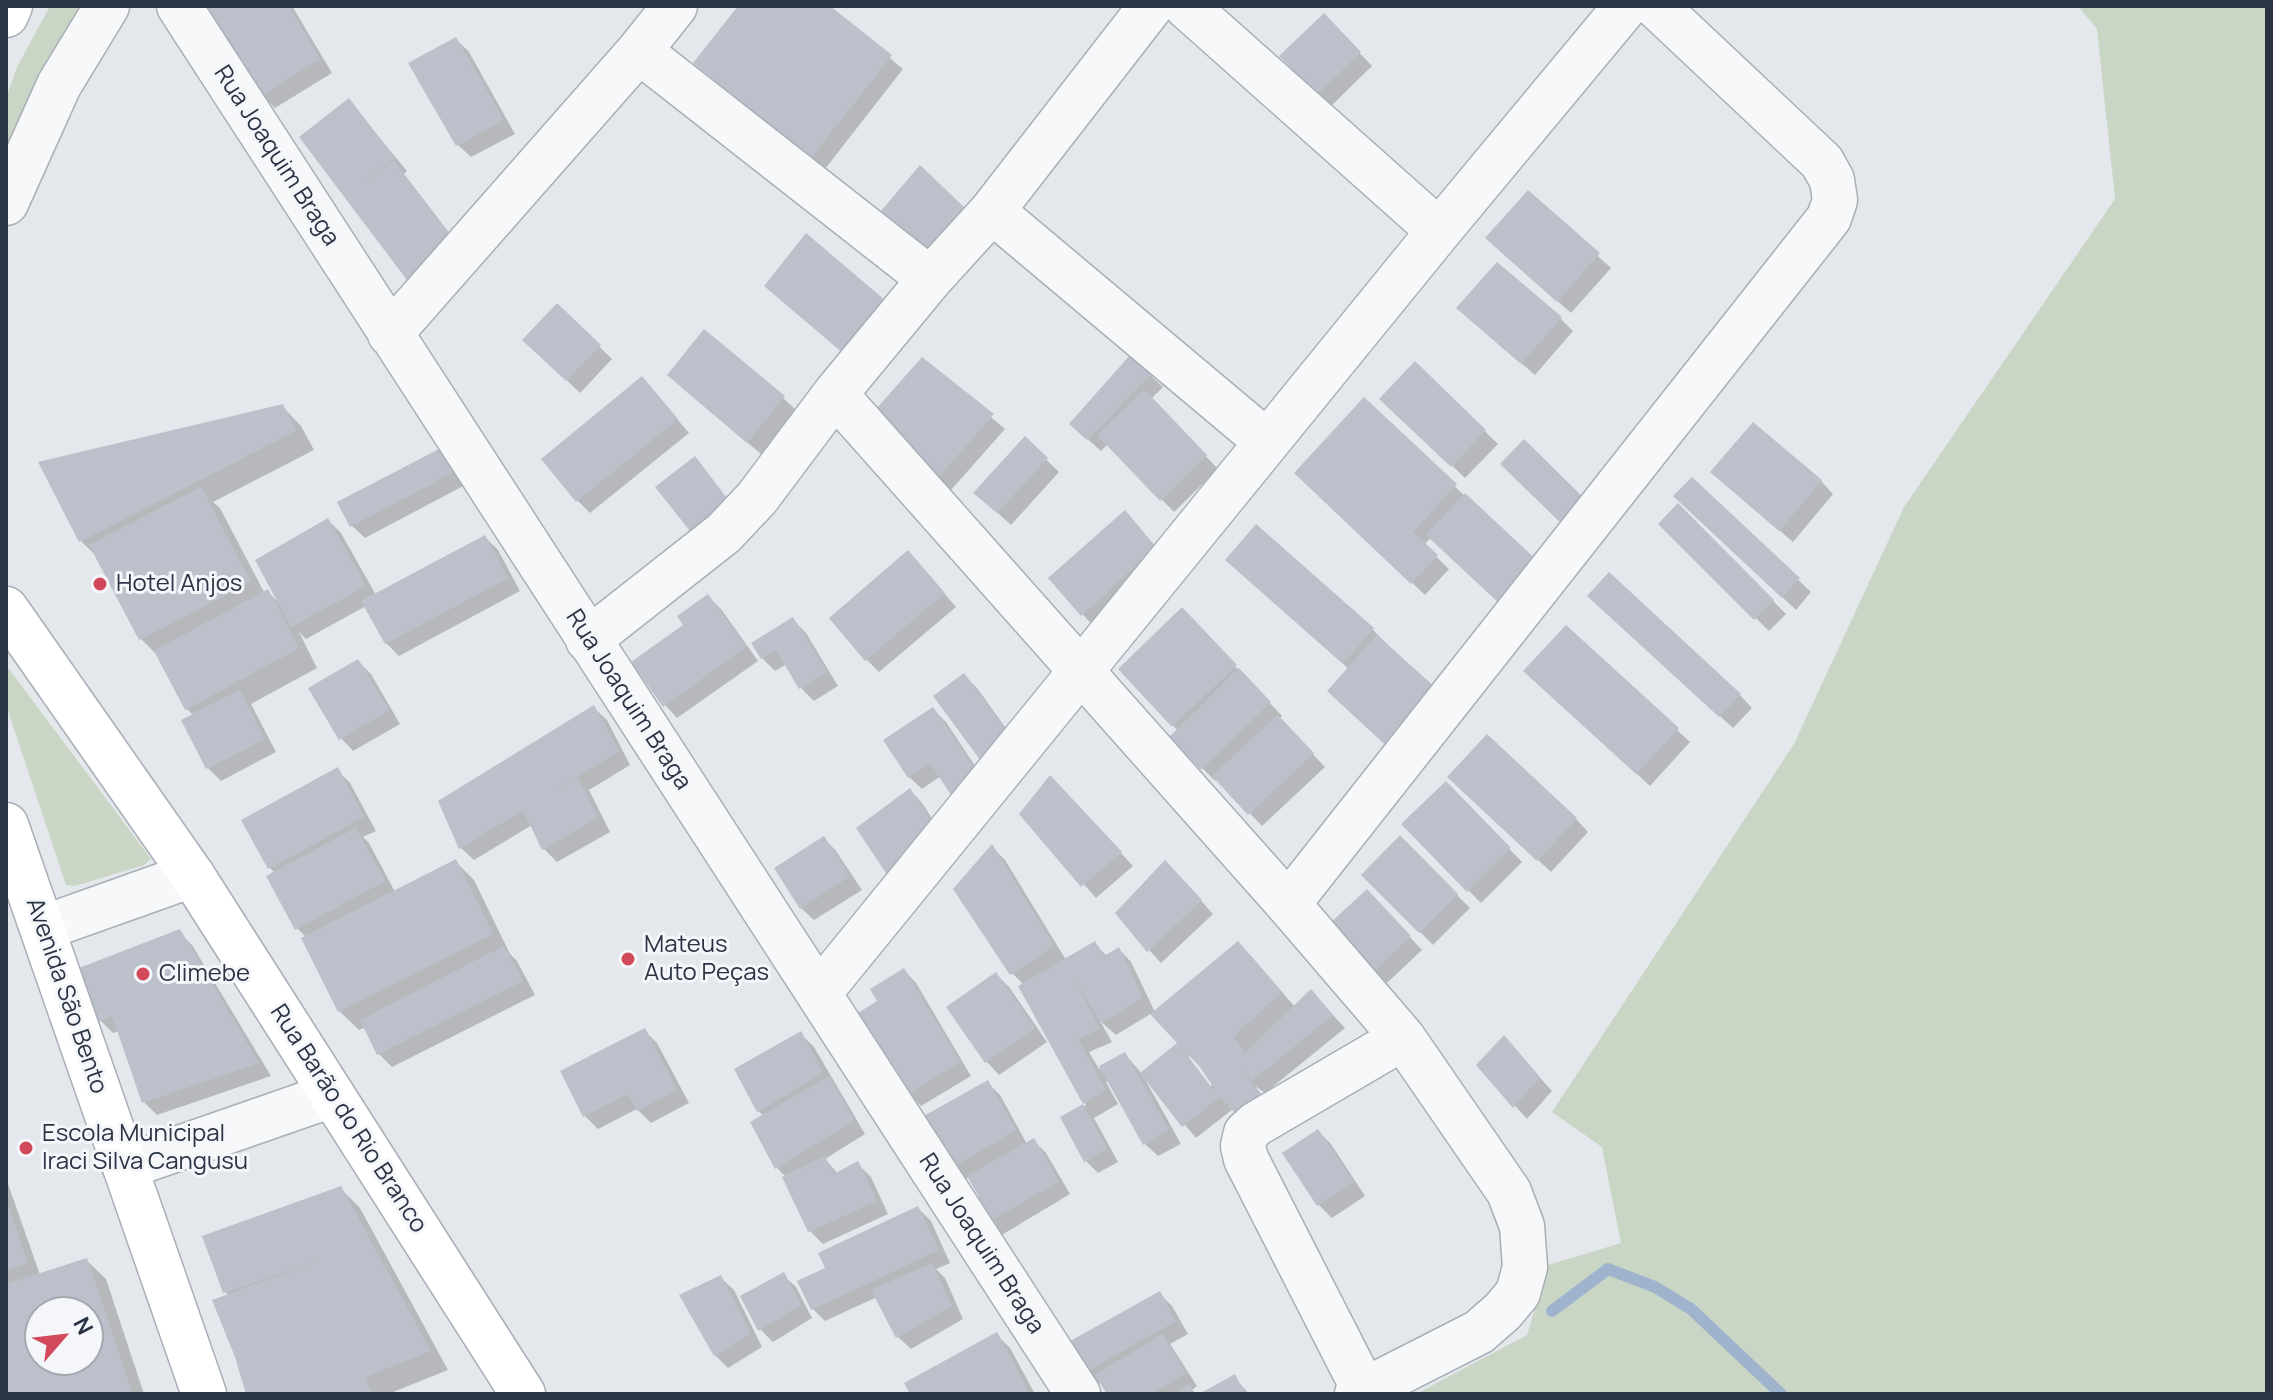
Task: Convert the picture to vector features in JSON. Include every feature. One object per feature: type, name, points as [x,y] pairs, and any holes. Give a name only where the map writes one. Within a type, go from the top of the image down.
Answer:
[{"type":"street","points":[[6,15],[10,6]]},
{"type":"street","points":[[6,203],[59,85],[107,6]]},
{"type":"street","name":"Rua Joaquim Braga","points":[[179,6],[1078,1394]]},
{"type":"street","points":[[390,334],[675,6]]},
{"type":"street","points":[[588,640],[724,533],[757,498],[835,394],[930,279],[992,211],[1151,6]]},
{"type":"street","points":[[1186,6],[1439,231]]},
{"type":"street","points":[[819,993],[1626,6]]},
{"type":"street","points":[[1288,904],[1829,218],[1835,200],[1832,180],[1822,162],[1656,6]]},
{"type":"street","points":[[639,51],[930,279]]},
{"type":"street","points":[[992,211],[1267,442]]},
{"type":"street","points":[[835,394],[1082,670],[1403,1038],[1509,1192],[1522,1226],[1525,1267],[1518,1293],[1479,1332],[1361,1392],[1246,1159],[1243,1146],[1246,1133],[1256,1124],[1403,1038]]},
{"type":"street","name":"Rua Barão do Rio Branco","points":[[6,609],[192,875],[523,1394]]},
{"type":"street","name":"Avenida São Bento","points":[[6,825],[204,1394]]},
{"type":"street","points":[[43,928],[192,875]]},
{"type":"street","points":[[125,1167],[332,1095]]},
{"type":"green space","points":[[50,6],[99,6],[6,170],[6,99],[17,67]]},
{"type":"green space","points":[[2078,6],[2267,6],[2267,1394],[1416,1394],[1527,1335],[1548,1265],[1621,1243],[1602,1147],[1552,1112],[1794,744],[1904,507],[2115,199],[2097,29]]},
{"type":"green space","points":[[6,665],[151,859],[144,865],[75,886],[66,885],[6,705]]},
{"type":"building","points":[[207,6],[289,6],[320,59],[260,97]]},
{"type":"building","points":[[738,6],[830,6],[892,55],[811,158],[693,63]]},
{"type":"building","points":[[1324,13],[1361,52],[1317,95],[1279,56]]},
{"type":"building","points":[[456,37],[504,120],[456,146],[408,63]]},
{"type":"building","points":[[349,98],[395,158],[364,183],[394,161],[459,246],[410,284],[299,137]]},
{"type":"building","points":[[920,165],[965,208],[930,252],[881,211]]},
{"type":"building","points":[[1528,190],[1600,253],[1557,302],[1485,238]]},
{"type":"building","points":[[806,233],[893,307],[851,360],[764,286]]},
{"type":"building","points":[[1497,262],[1562,317],[1521,364],[1456,308]]},
{"type":"building","points":[[557,303],[601,345],[566,381],[522,340]]},
{"type":"building","points":[[704,329],[785,396],[747,443],[667,375]]},
{"type":"building","points":[[1130,355],[1152,373],[1087,440],[1069,424]]},
{"type":"building","points":[[922,357],[994,414],[937,479],[877,408]]},
{"type":"building","points":[[1415,361],[1486,430],[1451,467],[1379,399]]},
{"type":"building","points":[[642,376],[678,419],[576,502],[541,459]]},
{"type":"building","points":[[1144,389],[1207,455],[1160,501],[1097,435]]},
{"type":"building","points":[[1364,397],[1457,484],[1413,532],[1438,555],[1411,584],[1294,473]]},
{"type":"building","points":[[283,404],[296,431],[79,542],[38,462]]},
{"type":"building","points":[[1753,422],[1822,480],[1779,531],[1710,472]]},
{"type":"building","points":[[1025,436],[1048,458],[997,513],[973,493]]},
{"type":"building","points":[[1524,439],[1592,506],[1569,531],[1500,464]]},
{"type":"building","points":[[441,448],[454,472],[350,527],[337,502]]},
{"type":"building","points":[[695,456],[733,506],[694,536],[655,487]]},
{"type":"building","points":[[1692,477],[1800,578],[1782,598],[1673,496]]},
{"type":"building","points":[[201,487],[251,582],[139,640],[89,545]]},
{"type":"building","points":[[1465,493],[1542,565],[1503,607],[1426,535]]},
{"type":"building","points":[[1678,503],[1774,600],[1754,620],[1658,524]]},
{"type":"building","points":[[1125,510],[1156,547],[1081,616],[1048,578]]},
{"type":"building","points":[[328,518],[366,586],[291,627],[255,560]]},
{"type":"building","points":[[1256,524],[1374,628],[1343,664],[1225,560]]},
{"type":"building","points":[[485,535],[508,578],[385,644],[361,601]]},
{"type":"building","points":[[908,550],[945,593],[865,661],[829,618]]},
{"type":"building","points":[[1609,572],[1741,694],[1719,717],[1587,596]]},
{"type":"building","points":[[268,589],[299,648],[185,710],[154,651]]},
{"type":"building","points":[[708,594],[746,647],[663,707],[631,662],[683,625],[677,616]]},
{"type":"building","points":[[1182,607],[1237,665],[1172,727],[1118,669]]},
{"type":"building","points":[[793,617],[827,672],[799,689],[776,650],[761,659],[751,643]]},
{"type":"building","points":[[1566,625],[1679,728],[1636,774],[1523,671]]},
{"type":"building","points":[[1377,635],[1446,697],[1395,754],[1327,691]]},
{"type":"building","points":[[358,659],[389,710],[339,740],[308,688]]},
{"type":"building","points":[[1239,668],[1271,702],[1201,770],[1169,737]]},
{"type":"building","points":[[964,673],[1012,738],[981,761],[933,696]]},
{"type":"building","points":[[240,690],[265,739],[206,769],[181,720]]},
{"type":"building","points":[[594,705],[619,751],[555,791],[578,778],[598,818],[542,850],[523,810],[459,849],[438,801]]},
{"type":"building","points":[[933,707],[986,785],[957,804],[930,763],[908,778],[883,740]]},
{"type":"building","points":[[1278,715],[1314,753],[1248,815],[1212,776]]},
{"type":"building","points":[[1487,734],[1577,818],[1537,861],[1447,777]]},
{"type":"building","points":[[338,767],[364,817],[268,869],[241,820]]},
{"type":"building","points":[[1050,775],[1122,852],[1081,887],[1019,814]]},
{"type":"building","points":[[1446,781],[1511,848],[1467,892],[1401,824]]},
{"type":"building","points":[[910,788],[941,837],[890,879],[856,828]]},
{"type":"building","points":[[356,828],[385,881],[295,930],[266,876]]},
{"type":"building","points":[[1400,835],[1458,894],[1419,933],[1361,875]]},
{"type":"building","points":[[824,836],[850,876],[800,909],[774,868]]},
{"type":"building","points":[[992,844],[1054,946],[1010,975],[953,889]]},
{"type":"building","points":[[456,859],[493,934],[338,1012],[301,938]]},
{"type":"building","points":[[1165,860],[1202,900],[1147,952],[1115,913]]},
{"type":"building","points":[[1367,889],[1411,936],[1373,972],[1329,924]]},
{"type":"building","points":[[180,929],[259,1063],[142,1103],[112,1016],[99,1022],[79,968]]},
{"type":"building","points":[[1095,941],[1104,956],[1119,947],[1143,998],[1101,1023],[1072,975],[1100,1029],[1078,1039],[1106,1090],[1083,1104],[1018,986]]},
{"type":"building","points":[[1238,941],[1282,992],[1233,1037],[1245,1053],[1311,989],[1333,1015],[1252,1081],[1241,1070],[1271,1109],[1242,1121],[1220,1097],[1182,1127],[1140,1073],[1177,1043],[1150,1014]],"holes":[[[1181,1047],[1200,1067],[1216,1091],[1215,1092]]]},
{"type":"building","points":[[504,946],[523,981],[377,1055],[360,1020]]},
{"type":"building","points":[[904,968],[960,1062],[907,1095],[858,1013],[877,1001],[870,989]]},
{"type":"building","points":[[996,972],[1035,1028],[985,1063],[946,1007]]},
{"type":"building","points":[[645,1028],[677,1090],[637,1111],[628,1094],[583,1117],[560,1071]]},
{"type":"building","points":[[801,1031],[823,1073],[757,1112],[734,1069]]},
{"type":"building","points":[[1504,1035],[1540,1077],[1513,1108],[1476,1065]]},
{"type":"building","points":[[1125,1052],[1169,1130],[1143,1145],[1099,1066]]},
{"type":"building","points":[[829,1076],[854,1121],[775,1169],[750,1122]]},
{"type":"building","points":[[988,1080],[1016,1130],[952,1168],[922,1117]]},
{"type":"building","points":[[1083,1104],[1107,1149],[1084,1162],[1060,1117]]},
{"type":"building","points":[[1318,1129],[1354,1182],[1317,1206],[1282,1153]]},
{"type":"building","points":[[1034,1138],[1059,1181],[985,1224],[972,1200],[979,1197],[967,1176]]},
{"type":"building","points":[[825,1156],[834,1174],[858,1161],[877,1201],[808,1232],[782,1177]]},
{"type":"building","points":[[341,1186],[431,1351],[365,1377],[372,1394],[246,1394],[212,1300],[323,1260],[223,1293],[202,1236]]},
{"type":"building","points":[[6,1200],[28,1263],[6,1271]]},
{"type":"building","points":[[918,1206],[939,1250],[811,1310],[797,1281],[825,1268],[818,1253]]},
{"type":"building","points":[[87,1258],[100,1296],[24,1296],[24,1376],[104,1376],[104,1308],[133,1394],[6,1394],[6,1284]]},
{"type":"building","points":[[932,1263],[952,1306],[896,1338],[871,1290]]},
{"type":"building","points":[[784,1272],[801,1305],[758,1331],[740,1296]]},
{"type":"building","points":[[721,1275],[751,1334],[714,1356],[679,1295]]},
{"type":"building","points":[[1160,1291],[1176,1321],[1082,1374],[1065,1344]]},
{"type":"building","points":[[997,1332],[1030,1394],[910,1394],[904,1383]]},
{"type":"building","points":[[1162,1334],[1186,1373],[1152,1394],[1107,1394],[1095,1375]]},
{"type":"building","points":[[1235,1374],[1245,1394],[1199,1394]]},
{"type":"building","points":[[1189,1384],[1195,1394],[1173,1394]]},
{"type":"waterway","points":[[1552,1311],[1608,1269],[1655,1287],[1691,1309],[1781,1394]]},
{"type":"place","name":"Hotel Anjos","points":[[100,584]]},
{"type":"place","name":"Mateus Auto Peças","points":[[628,959]]},
{"type":"place","name":"Climebe","points":[[143,974]]},
{"type":"place","name":"Escola Municipal Iraci Silva Cangusu","points":[[26,1148]]}]
